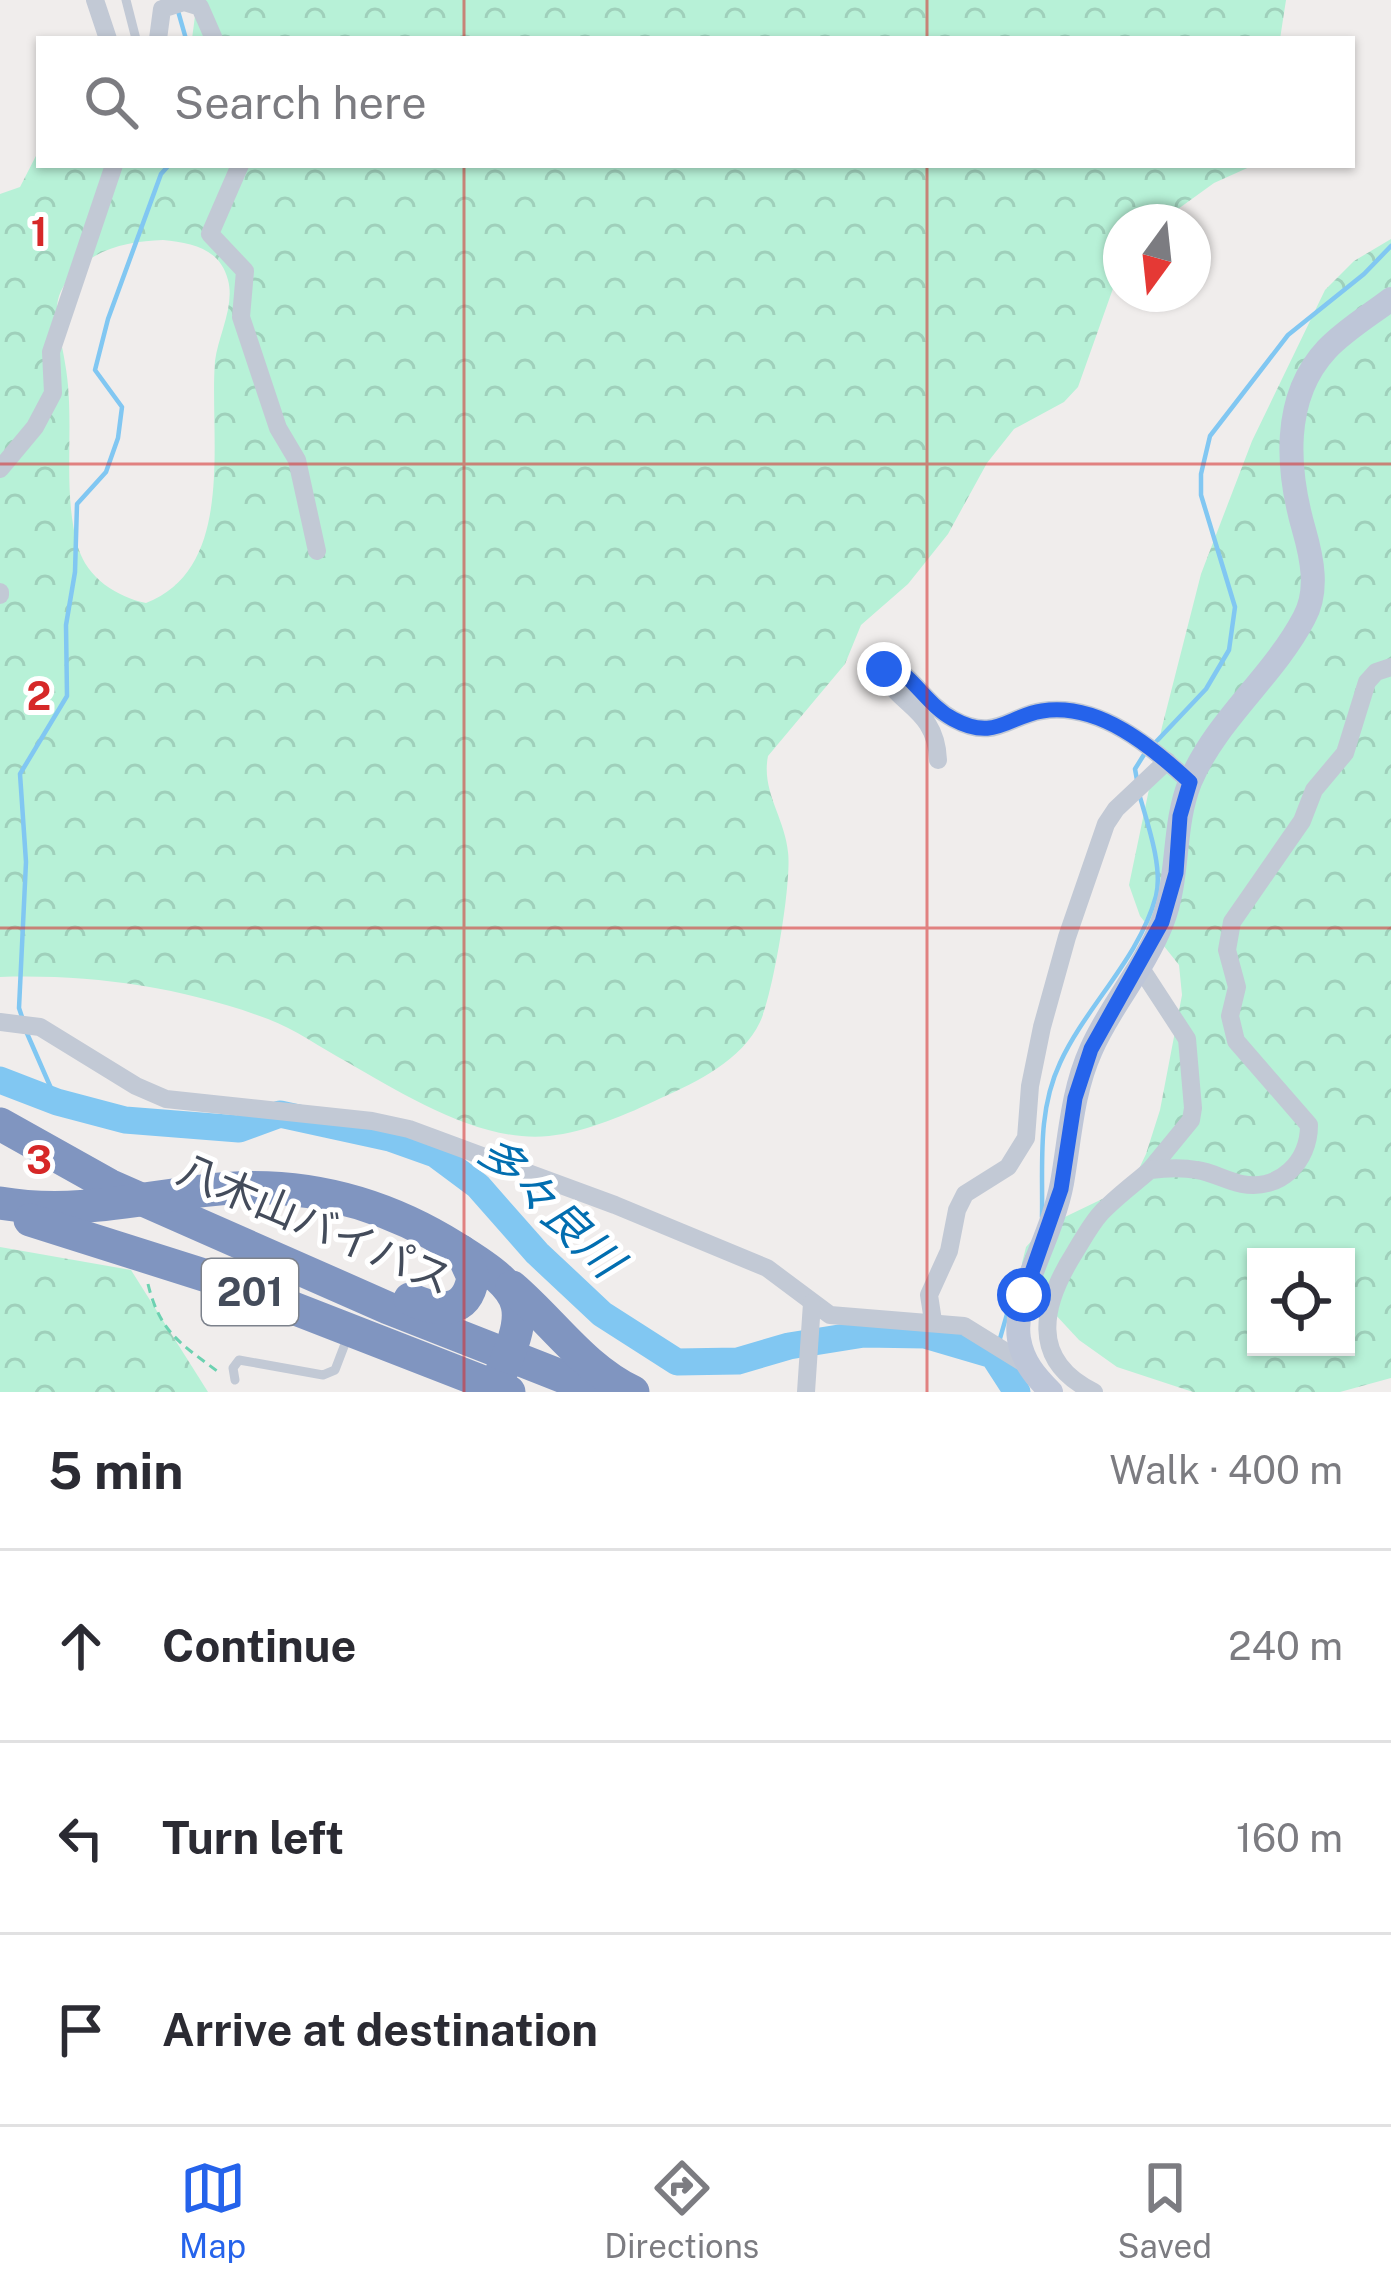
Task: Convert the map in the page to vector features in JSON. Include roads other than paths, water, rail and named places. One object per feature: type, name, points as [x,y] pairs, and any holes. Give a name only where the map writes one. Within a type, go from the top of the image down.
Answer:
[{"type":"highway","name":"八木山バイパス","points":[[0,1124],[109,1185],[310,1273],[502,1379],[602,1392]]},
{"type":"highway","name":"八木山バイパス","points":[[0,1146],[100,1201],[172,1214],[502,1379],[559,1392]]},
{"type":"highway","name":"201","points":[[0,1206],[101,1207],[172,1214],[241,1187],[321,1192],[372,1205],[461,1251],[511,1286],[599,1372],[633,1392]]},
{"type":"highway","name":"201","points":[[0,1206],[229,1283],[349,1331],[502,1379]]},
{"type":"highway","points":[[101,1207],[95,1217],[104,1241]]},
{"type":"highway","points":[[104,1241],[132,1214],[172,1214]]},
{"type":"highway","points":[[310,1273],[384,1287],[442,1310],[454,1309],[472,1287],[473,1277],[461,1251]]},
{"type":"highway","points":[[502,1379],[520,1308],[511,1286]]},
{"type":"street","points":[[95,0],[107,36]]},
{"type":"street","points":[[158,36],[162,9],[184,2],[200,7],[213,36]]},
{"type":"street","points":[[0,469],[35,427],[53,393],[51,352],[113,168]]},
{"type":"street","points":[[110,186],[123,168]]},
{"type":"street","points":[[239,168],[210,234],[245,271],[241,317],[278,428],[298,460],[317,551]]},
{"type":"street","points":[[1017,1358],[1024,1295],[1061,1189],[1075,1098],[1091,1049],[1162,922],[1176,873],[1180,816],[1190,782],[1208,748],[1307,614],[1313,584],[1309,548],[1293,492],[1290,452],[1296,408],[1307,378],[1327,350],[1391,298]]},
{"type":"street","points":[[938,760],[938,739],[927,719],[886,679],[884,669],[889,664],[952,719],[1002,729],[1043,711],[1067,712],[1130,730],[1190,782]]},
{"type":"street","points":[[1150,1170],[1200,1170],[1242,1184],[1262,1185],[1282,1178],[1303,1154],[1309,1125],[1235,1041],[1230,1016],[1238,987],[1227,938],[1232,922],[1302,821],[1314,790],[1345,753],[1367,682],[1376,672],[1391,667]]},
{"type":"street","points":[[933,1321],[929,1295],[950,1251],[957,1210],[965,1194],[1008,1167],[1026,1138],[1042,1027],[1106,824],[1167,761]]},
{"type":"street","points":[[1094,1392],[1076,1383],[1053,1360],[1046,1330],[1052,1294],[1098,1215],[1150,1170],[1191,1120],[1193,1108],[1187,1039],[1139,967]]},
{"type":"street","points":[[14,1023],[59,1036],[136,1086],[166,1099],[409,1129],[724,1249],[766,1268],[830,1315],[964,1326],[1017,1358],[1052,1392]]},
{"type":"street","points":[[806,1383],[812,1303]]},
{"type":"lane","points":[[126,0],[135,36]]},
{"type":"lane","points":[[230,1380],[238,1360],[323,1375],[335,1370],[349,1331]]},
{"type":"waterway","points":[[178,11],[185,36]]},
{"type":"waterway","points":[[23,1020],[19,1008],[26,862],[20,774],[67,696],[66,625],[75,572],[77,504],[106,472],[122,407],[95,370],[108,319],[166,168]]},
{"type":"waterway","points":[[1153,745],[1206,689],[1229,650],[1235,607],[1201,495],[1210,436],[1288,335],[1391,246]]},
{"type":"waterway","points":[[1137,780],[1135,769],[1145,753]]},
{"type":"waterway","points":[[1042,1217],[1043,1139],[1053,1082],[1071,1042],[1137,941],[1156,896],[1156,860],[1140,797]]},
{"type":"waterway","points":[[26,1031],[57,1102]]},
{"type":"waterway","name":"多々良川","points":[[0,1080],[125,1120],[239,1129],[280,1114],[390,1138],[435,1154],[478,1186],[537,1253],[602,1314],[677,1362],[738,1361],[789,1346],[864,1334],[925,1335],[993,1355],[1017,1392]]},
{"type":"waterway","points":[[999,1342],[1009,1307]]}]
